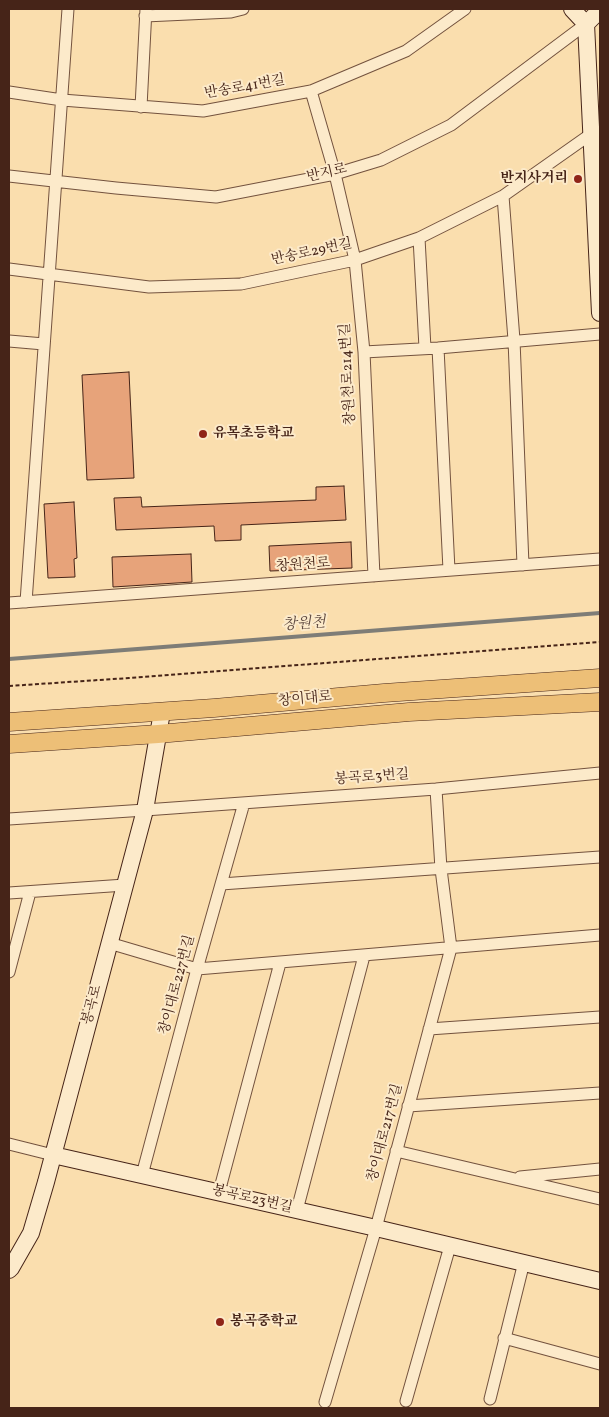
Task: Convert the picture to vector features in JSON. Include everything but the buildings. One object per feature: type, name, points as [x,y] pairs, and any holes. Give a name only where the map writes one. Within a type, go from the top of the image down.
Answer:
[{"type":"main road","name":"창이대로","points":[[9,722],[600,678]]},
{"type":"main road","name":"창이대로","points":[[9,744],[158,734],[409,712],[600,702]]},
{"type":"street","points":[[26,602],[68,9]]},
{"type":"street","points":[[141,107],[146,13],[231,12],[243,9]]},
{"type":"street","points":[[572,9],[586,24],[600,313]]},
{"type":"street","name":"반지로","points":[[9,176],[216,197],[335,174],[381,160],[452,124],[586,24],[600,10]]},
{"type":"street","name":"반송로41번길","points":[[9,92],[62,100],[203,111],[311,91],[406,51],[457,11]]},
{"type":"street","name":"창원천로214번길","points":[[311,91],[335,174],[355,260],[364,352],[374,576]]},
{"type":"street","name":"반송로29번길","points":[[9,269],[149,287],[241,284],[355,260],[419,238],[503,196],[591,134]]},
{"type":"street","points":[[503,196],[514,340],[523,564]]},
{"type":"street","points":[[419,238],[426,348]]},
{"type":"street","points":[[364,352],[438,348],[600,334]]},
{"type":"street","points":[[9,341],[44,344]]},
{"type":"street","points":[[438,348],[449,570]]},
{"type":"street","name":"창원천로","points":[[9,603],[600,559]]},
{"type":"street","name":"봉곡로","points":[[9,1270],[12,1268],[31,1233],[53,1156],[145,810],[162,712]]},
{"type":"street","name":"봉곡로3번길","points":[[9,819],[436,789],[600,774]]},
{"type":"street","name":"창이대로217번길","points":[[325,1402],[376,1228],[451,948],[441,869],[436,789]]},
{"type":"street","name":"창이대로227번길","points":[[142,1175],[244,803]]},
{"type":"street","points":[[221,884],[600,857]]},
{"type":"street","points":[[9,893],[125,885]]},
{"type":"street","points":[[9,972],[30,892]]},
{"type":"street","points":[[110,943],[197,969],[600,935]]},
{"type":"street","points":[[297,1210],[364,956]]},
{"type":"street","points":[[219,1192],[280,963]]},
{"type":"street","points":[[429,1029],[600,1017]]},
{"type":"street","points":[[408,1106],[600,1093]]},
{"type":"street","points":[[9,1144],[53,1156]]},
{"type":"street","points":[[396,1151],[600,1199]]},
{"type":"street","name":"봉곡로23번길","points":[[53,1156],[219,1192],[600,1281]]},
{"type":"street","points":[[510,1178],[600,1169]]},
{"type":"street","points":[[406,1401],[450,1246]]},
{"type":"street","points":[[490,1398],[524,1262]]},
{"type":"street","points":[[504,1338],[600,1364]]},
{"type":"path","points":[[9,686],[600,642]]},
{"type":"waterway","name":"창원천","points":[[9,659],[600,613]]},
{"type":"place","name":"반지사거리","points":[[578,179]]},
{"type":"place","name":"유목초등학교","points":[[203,434]]},
{"type":"place","name":"봉곡중학교","points":[[220,1322]]}]
